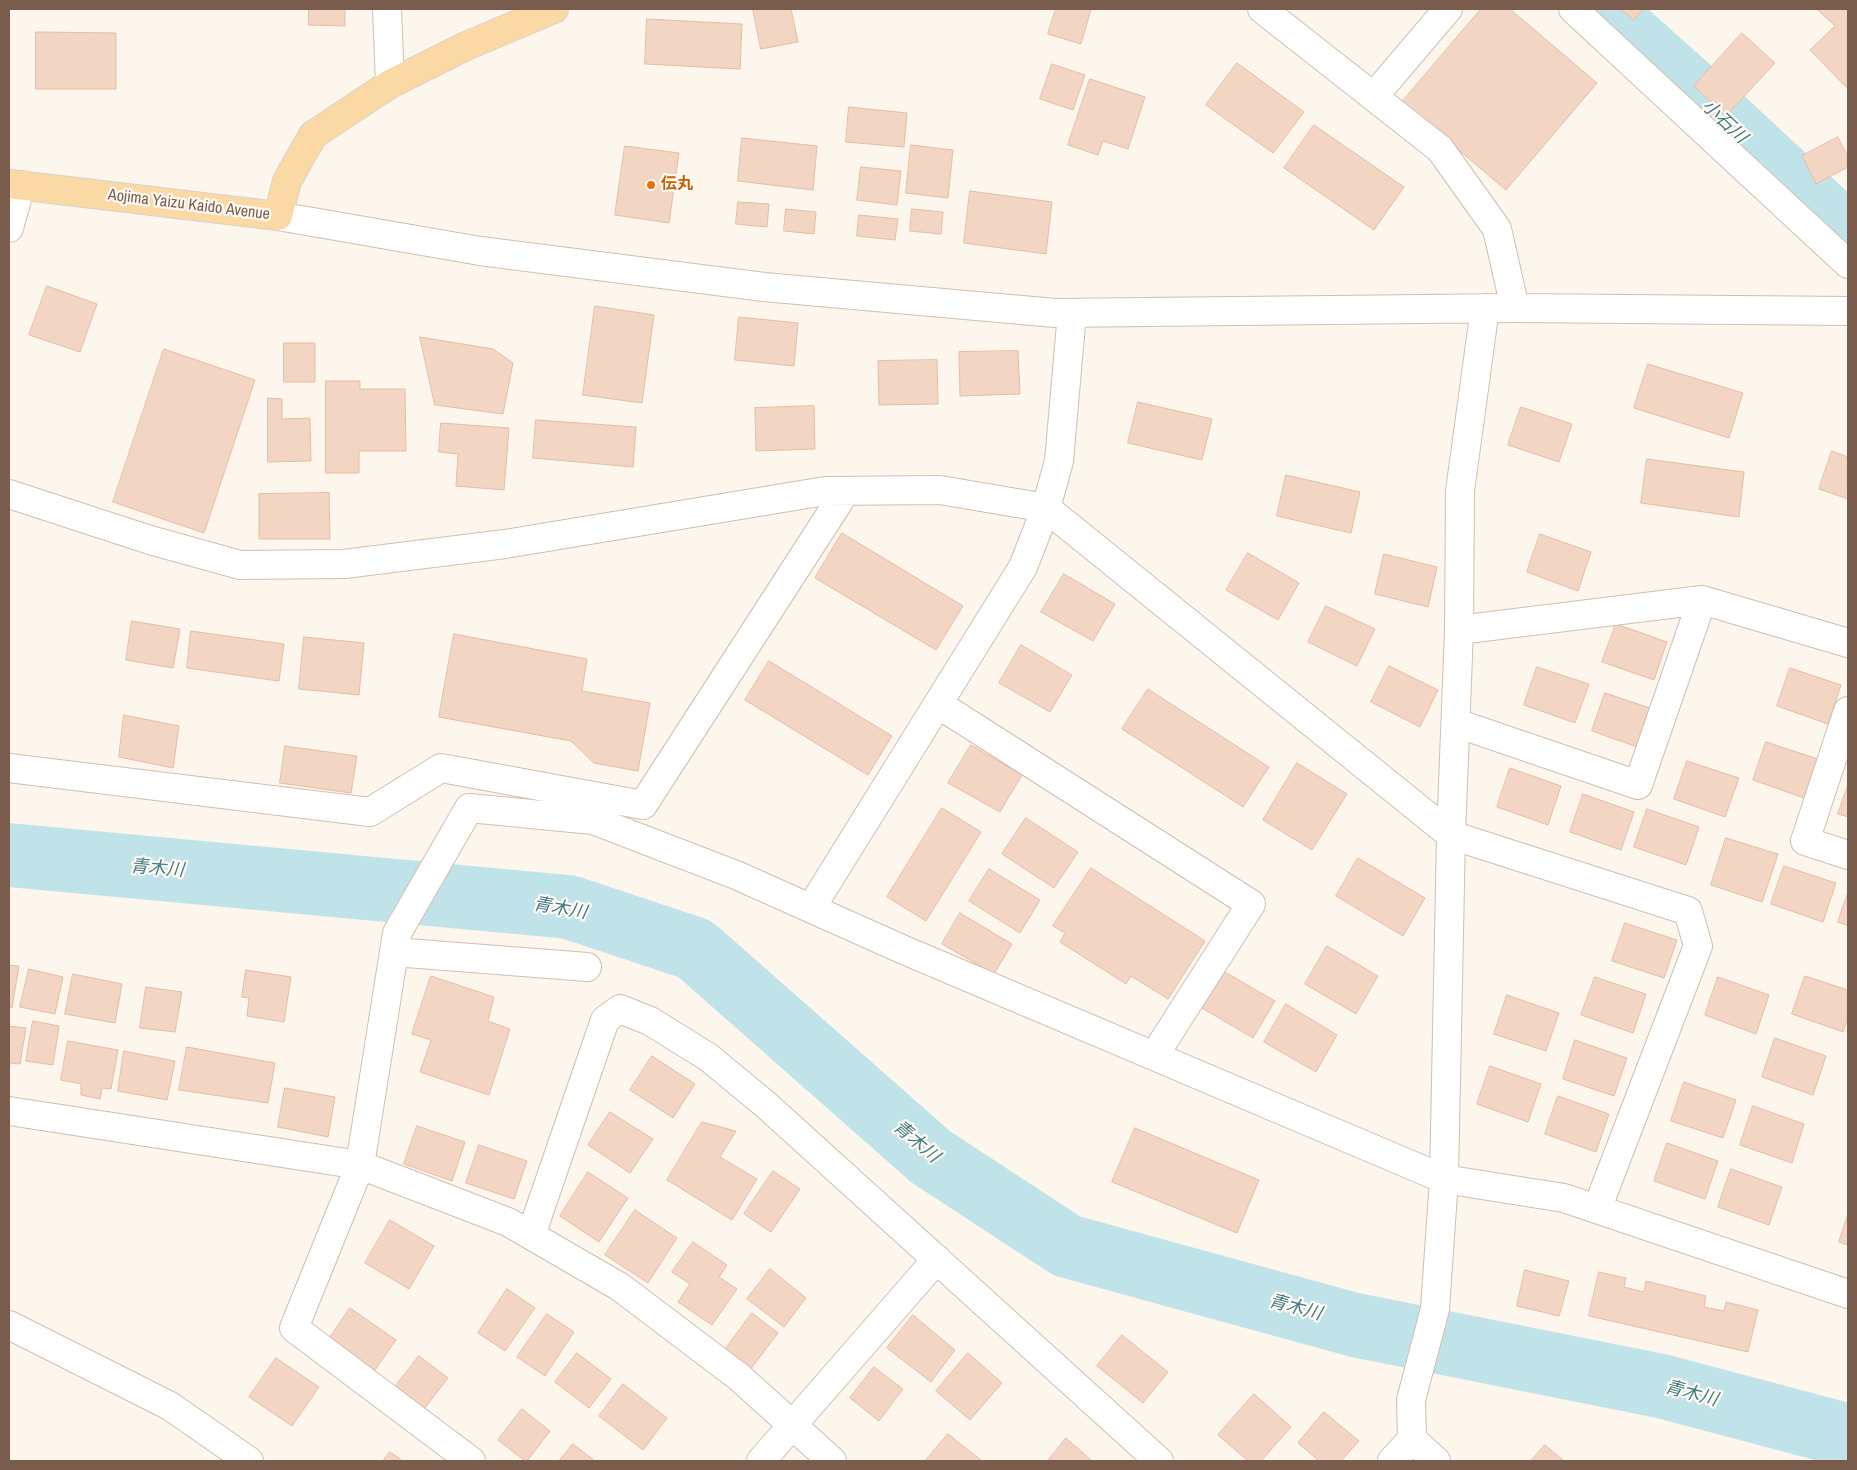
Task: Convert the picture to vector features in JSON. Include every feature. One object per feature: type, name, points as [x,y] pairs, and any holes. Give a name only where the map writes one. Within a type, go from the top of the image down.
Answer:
[{"type":"main road","name":"Aojima Yaizu Kaido Avenue","points":[[15,184],[278,216],[287,181],[313,135],[390,84],[466,46],[554,9]]},
{"type":"street","points":[[387,9],[390,84]]},
{"type":"street","points":[[1262,9],[1440,149],[1497,229],[1515,308]]},
{"type":"street","points":[[1374,96],[1448,9]]},
{"type":"street","points":[[1573,9],[1848,264]]},
{"type":"street","points":[[9,228],[15,184]]},
{"type":"street","points":[[278,216],[480,251],[764,287],[1055,313],[1485,308],[1848,311]]},
{"type":"street","points":[[1392,1461],[1412,1439],[1411,1400],[1435,1309],[1444,1179],[1451,834],[1459,630],[1460,491],[1485,308]]},
{"type":"street","points":[[811,908],[1023,567],[1046,508],[1059,461],[1072,313]]},
{"type":"street","points":[[9,494],[150,540],[240,564],[353,562],[505,544],[826,491],[940,490],[1046,508],[1451,834],[1688,911],[1698,946],[1597,1209]]},
{"type":"street","points":[[9,768],[370,812],[441,768],[643,805],[845,492]]},
{"type":"street","points":[[1459,630],[1702,600],[1848,643]]},
{"type":"street","points":[[1456,723],[1638,785],[1702,600]]},
{"type":"street","points":[[938,704],[1251,904],[1154,1056]]},
{"type":"street","points":[[1848,711],[1805,841],[1848,855]]},
{"type":"street","points":[[471,1461],[294,1328],[360,1165],[395,942],[469,808],[593,820],[736,875],[1444,1179],[1564,1198],[1848,1294]]},
{"type":"street","points":[[395,942],[587,967]]},
{"type":"street","points":[[531,1235],[605,1020],[620,1010],[650,1021],[708,1057],[765,1104],[1159,1461]]},
{"type":"street","points":[[9,1111],[360,1165],[508,1222],[620,1287],[739,1377],[832,1461]]},
{"type":"street","points":[[761,1461],[937,1259]]},
{"type":"street","points":[[9,1325],[170,1406],[249,1461]]},
{"type":"street","points":[[1412,1439],[1436,1461]]},
{"type":"building","points":[[309,9],[345,9],[345,26],[309,25]]},
{"type":"building","points":[[753,9],[791,9],[798,42],[761,49]]},
{"type":"building","points":[[1056,9],[1091,9],[1081,44],[1048,34]]},
{"type":"building","points":[[1481,9],[1510,9],[1597,83],[1506,190],[1402,102]]},
{"type":"building","points":[[1621,9],[1643,9],[1634,20]]},
{"type":"building","points":[[1817,9],[1848,9],[1848,89],[1810,50],[1835,26]]},
{"type":"building","points":[[647,19],[742,24],[740,69],[645,64]]},
{"type":"building","points":[[36,32],[116,33],[116,89],[36,89]]},
{"type":"building","points":[[1742,33],[1775,63],[1726,116],[1694,86]]},
{"type":"building","points":[[1237,63],[1304,112],[1273,153],[1206,105]]},
{"type":"building","points":[[1052,64],[1085,75],[1073,110],[1040,99]]},
{"type":"building","points":[[1090,79],[1145,97],[1128,149],[1103,141],[1098,155],[1068,145]]},
{"type":"building","points":[[849,107],[907,113],[904,147],[846,142]]},
{"type":"building","points":[[1314,125],[1404,187],[1374,230],[1284,168]]},
{"type":"building","points":[[1838,137],[1848,157],[1848,167],[1816,184],[1802,156]]},
{"type":"building","points":[[742,138],[817,146],[813,190],[738,181]]},
{"type":"building","points":[[911,145],[953,150],[948,198],[906,193]]},
{"type":"building","points":[[625,146],[679,153],[669,223],[615,215]]},
{"type":"building","points":[[861,167],[901,171],[897,205],[857,200]]},
{"type":"building","points":[[970,191],[1052,202],[1046,254],[964,243]]},
{"type":"building","points":[[738,202],[769,204],[767,227],[736,224]]},
{"type":"building","points":[[786,209],[816,212],[814,234],[784,231]]},
{"type":"building","points":[[912,209],[943,212],[941,234],[910,231]]},
{"type":"building","points":[[859,215],[898,219],[895,240],[857,236]]},
{"type":"building","points":[[47,286],[97,304],[80,352],[29,335]]},
{"type":"building","points":[[595,306],[654,315],[642,403],[583,395]]},
{"type":"building","points":[[739,317],[798,323],[794,366],[735,360]]},
{"type":"building","points":[[420,337],[493,349],[513,363],[503,414],[435,405]]},
{"type":"building","points":[[284,343],[315,343],[315,382],[284,382]]},
{"type":"building","points":[[164,349],[255,380],[204,533],[113,502]]},
{"type":"building","points":[[1018,351],[1020,394],[960,396],[959,352]]},
{"type":"building","points":[[937,360],[938,404],[879,405],[878,361]]},
{"type":"building","points":[[1648,364],[1743,393],[1729,438],[1634,408]]},
{"type":"building","points":[[326,381],[360,381],[360,389],[405,389],[406,451],[359,451],[359,473],[326,473]]},
{"type":"building","points":[[268,398],[282,399],[282,419],[310,418],[311,461],[268,462]]},
{"type":"building","points":[[1138,402],[1212,419],[1202,460],[1128,443]]},
{"type":"building","points":[[814,406],[815,449],[756,451],[755,408]]},
{"type":"building","points":[[1521,407],[1572,424],[1559,462],[1508,445]]},
{"type":"building","points":[[536,420],[636,427],[633,467],[533,458]]},
{"type":"building","points":[[441,423],[509,428],[504,490],[456,486],[458,454],[439,452]]},
{"type":"building","points":[[1832,451],[1848,457],[1848,499],[1819,489]]},
{"type":"building","points":[[1647,459],[1744,472],[1739,517],[1641,503]]},
{"type":"building","points":[[1286,475],[1360,492],[1351,533],[1277,516]]},
{"type":"building","points":[[329,493],[330,539],[259,539],[259,494]]},
{"type":"building","points":[[842,533],[963,606],[936,650],[815,578]]},
{"type":"building","points":[[1540,534],[1591,552],[1578,591],[1527,572]]},
{"type":"building","points":[[1248,553],[1299,583],[1278,620],[1226,590]]},
{"type":"building","points":[[1384,554],[1437,567],[1428,607],[1375,594]]},
{"type":"building","points":[[1064,574],[1115,604],[1093,641],[1041,612]]},
{"type":"building","points":[[1326,606],[1375,629],[1357,666],[1308,642]]},
{"type":"building","points":[[132,621],[180,629],[173,668],[126,660]]},
{"type":"building","points":[[1616,624],[1667,642],[1654,680],[1602,662]]},
{"type":"building","points":[[191,631],[284,644],[279,681],[187,668]]},
{"type":"building","points":[[454,634],[587,659],[582,691],[650,703],[638,771],[594,763],[571,741],[439,717]]},
{"type":"building","points":[[304,637],[364,643],[359,695],[299,689]]},
{"type":"building","points":[[1021,645],[1072,675],[1050,712],[999,683]]},
{"type":"building","points":[[769,661],[892,736],[868,775],[745,700]]},
{"type":"building","points":[[1389,666],[1438,690],[1420,727],[1371,702]]},
{"type":"building","points":[[1537,667],[1589,684],[1575,723],[1524,705]]},
{"type":"building","points":[[1790,668],[1841,685],[1828,724],[1777,706]]},
{"type":"building","points":[[1148,689],[1269,767],[1243,807],[1122,729]]},
{"type":"building","points":[[1605,693],[1656,710],[1643,749],[1592,731]]},
{"type":"building","points":[[124,715],[179,726],[173,768],[119,757]]},
{"type":"building","points":[[1766,742],[1818,759],[1804,798],[1753,780]]},
{"type":"building","points":[[971,745],[1022,775],[1000,812],[948,783]]},
{"type":"building","points":[[285,746],[357,756],[351,793],[280,783]]},
{"type":"building","points":[[1687,761],[1739,778],[1725,817],[1674,799]]},
{"type":"building","points":[[1297,763],[1347,794],[1312,850],[1263,820]]},
{"type":"building","points":[[1510,768],[1561,786],[1548,825],[1497,807]]},
{"type":"building","points":[[1848,785],[1848,817],[1838,814]]},
{"type":"building","points":[[1583,794],[1634,812],[1621,850],[1570,832]]},
{"type":"building","points":[[942,808],[981,832],[926,921],[887,897]]},
{"type":"building","points":[[1647,809],[1699,827],[1686,865],[1634,847]]},
{"type":"building","points":[[1026,818],[1078,852],[1054,888],[1002,854]]},
{"type":"building","points":[[1726,838],[1778,854],[1762,902],[1711,885]]},
{"type":"building","points":[[1358,858],[1425,898],[1403,936],[1336,896]]},
{"type":"building","points":[[1784,866],[1836,883],[1823,922],[1771,904]]},
{"type":"building","points":[[1091,868],[1205,941],[1168,999],[1131,976],[1126,984],[1060,942],[1065,933],[1053,926]]},
{"type":"building","points":[[989,869],[1040,900],[1020,933],[969,901]]},
{"type":"building","points":[[1848,892],[1848,926],[1838,922]]},
{"type":"building","points":[[960,913],[1012,944],[994,974],[942,944]]},
{"type":"building","points":[[1625,923],[1677,940],[1664,978],[1612,961]]},
{"type":"building","points":[[1327,946],[1378,976],[1356,1014],[1305,984]]},
{"type":"building","points":[[9,965],[19,966],[12,1008],[9,1007]]},
{"type":"building","points":[[29,969],[63,977],[55,1014],[20,1007]]},
{"type":"building","points":[[246,970],[291,977],[284,1022],[247,1016],[249,998],[242,997]]},
{"type":"building","points":[[1223,971],[1275,1001],[1253,1038],[1202,1008]]},
{"type":"building","points":[[73,974],[122,984],[115,1023],[65,1014]]},
{"type":"building","points":[[431,976],[494,997],[488,1021],[510,1029],[489,1095],[420,1072],[431,1040],[412,1034]]},
{"type":"building","points":[[1805,976],[1848,990],[1848,1017],[1843,1032],[1792,1014]]},
{"type":"building","points":[[1595,977],[1646,994],[1633,1033],[1581,1015]]},
{"type":"building","points":[[1718,977],[1769,995],[1756,1034],[1705,1015]]},
{"type":"building","points":[[146,987],[182,992],[175,1032],[140,1028]]},
{"type":"building","points":[[1507,995],[1559,1013],[1546,1051],[1494,1034]]},
{"type":"building","points":[[1286,1004],[1337,1035],[1316,1072],[1264,1042]]},
{"type":"building","points":[[33,1021],[59,1026],[53,1065],[26,1061]]},
{"type":"building","points":[[9,1026],[26,1028],[20,1064],[10,1063],[9,1074]]},
{"type":"building","points":[[1775,1038],[1826,1056],[1813,1095],[1762,1077]]},
{"type":"building","points":[[1575,1040],[1627,1058],[1614,1096],[1563,1079]]},
{"type":"building","points":[[68,1041],[118,1050],[111,1089],[102,1088],[100,1099],[81,1095],[81,1084],[61,1080]]},
{"type":"building","points":[[187,1047],[275,1063],[268,1103],[179,1090]]},
{"type":"building","points":[[124,1051],[175,1061],[167,1100],[118,1091]]},
{"type":"building","points":[[652,1056],[695,1084],[673,1118],[630,1090]]},
{"type":"building","points":[[1490,1066],[1541,1084],[1528,1122],[1477,1104]]},
{"type":"building","points":[[1684,1082],[1736,1100],[1723,1138],[1671,1121]]},
{"type":"building","points":[[285,1088],[335,1097],[328,1137],[278,1127]]},
{"type":"building","points":[[1558,1096],[1609,1114],[1596,1152],[1545,1134]]},
{"type":"building","points":[[1753,1106],[1804,1124],[1792,1163],[1740,1145]]},
{"type":"building","points":[[610,1112],[653,1139],[630,1173],[588,1145]]},
{"type":"building","points":[[702,1122],[736,1131],[720,1157],[757,1179],[732,1220],[667,1180]]},
{"type":"building","points":[[417,1126],[465,1142],[452,1181],[404,1164]]},
{"type":"building","points":[[1135,1128],[1259,1180],[1237,1233],[1112,1182]]},
{"type":"building","points":[[1667,1143],[1718,1161],[1705,1199],[1654,1181]]},
{"type":"building","points":[[479,1145],[527,1161],[514,1199],[466,1183]]},
{"type":"building","points":[[1731,1169],[1782,1187],[1769,1225],[1718,1207]]},
{"type":"building","points":[[773,1171],[800,1189],[771,1232],[744,1214]]},
{"type":"building","points":[[588,1172],[628,1198],[599,1242],[560,1216]]},
{"type":"building","points":[[635,1210],[677,1238],[648,1283],[605,1255]]},
{"type":"building","points":[[1848,1214],[1848,1245],[1839,1242]]},
{"type":"building","points":[[390,1220],[434,1246],[409,1289],[365,1263]]},
{"type":"building","points":[[693,1242],[727,1265],[719,1277],[737,1289],[712,1325],[678,1302],[690,1284],[672,1272]]},
{"type":"building","points":[[770,1269],[806,1298],[784,1327],[747,1299]]},
{"type":"building","points":[[1525,1270],[1569,1281],[1559,1316],[1517,1306]]},
{"type":"building","points":[[1599,1272],[1626,1278],[1624,1287],[1644,1292],[1646,1281],[1706,1296],[1704,1307],[1724,1311],[1726,1302],[1758,1310],[1748,1352],[1589,1316]]},
{"type":"building","points":[[507,1289],[535,1308],[505,1351],[478,1333]]},
{"type":"building","points":[[350,1308],[396,1340],[372,1374],[327,1342]]},
{"type":"building","points":[[752,1313],[778,1333],[750,1370],[724,1351]]},
{"type":"building","points":[[547,1314],[574,1332],[545,1376],[517,1357]]},
{"type":"building","points":[[913,1315],[955,1350],[931,1382],[887,1348]]},
{"type":"building","points":[[1122,1335],[1168,1372],[1143,1403],[1097,1366]]},
{"type":"building","points":[[577,1353],[611,1379],[589,1408],[555,1382]]},
{"type":"building","points":[[968,1353],[1002,1383],[970,1420],[936,1391]]},
{"type":"building","points":[[419,1356],[448,1378],[424,1409],[395,1387]]},
{"type":"building","points":[[276,1358],[319,1387],[292,1426],[249,1397]]},
{"type":"building","points":[[874,1367],[903,1389],[879,1421],[850,1398]]},
{"type":"building","points":[[623,1384],[667,1418],[643,1450],[599,1416]]},
{"type":"building","points":[[1254,1394],[1291,1427],[1261,1461],[1248,1461],[1218,1435]]},
{"type":"building","points":[[522,1409],[550,1431],[527,1461],[498,1440]]},
{"type":"building","points":[[1324,1412],[1359,1441],[1341,1461],[1319,1461],[1298,1443]]},
{"type":"building","points":[[948,1434],[982,1461],[925,1461]]},
{"type":"building","points":[[1066,1438],[1092,1461],[1048,1461]]},
{"type":"building","points":[[573,1444],[595,1461],[559,1461]]},
{"type":"building","points":[[1545,1445],[1564,1461],[1531,1461]]},
{"type":"building","points":[[390,1452],[403,1461],[383,1461]]},
{"type":"waterway","name":"小石川","points":[[1600,9],[1704,102],[1848,236]]},
{"type":"waterway","name":"青木川","points":[[9,855],[569,907],[695,949],[931,1157],[1067,1246],[1355,1325],[1661,1386],[1838,1433],[1848,1439]]},
{"type":"place","name":"伝丸","points":[[651,185]]}]
